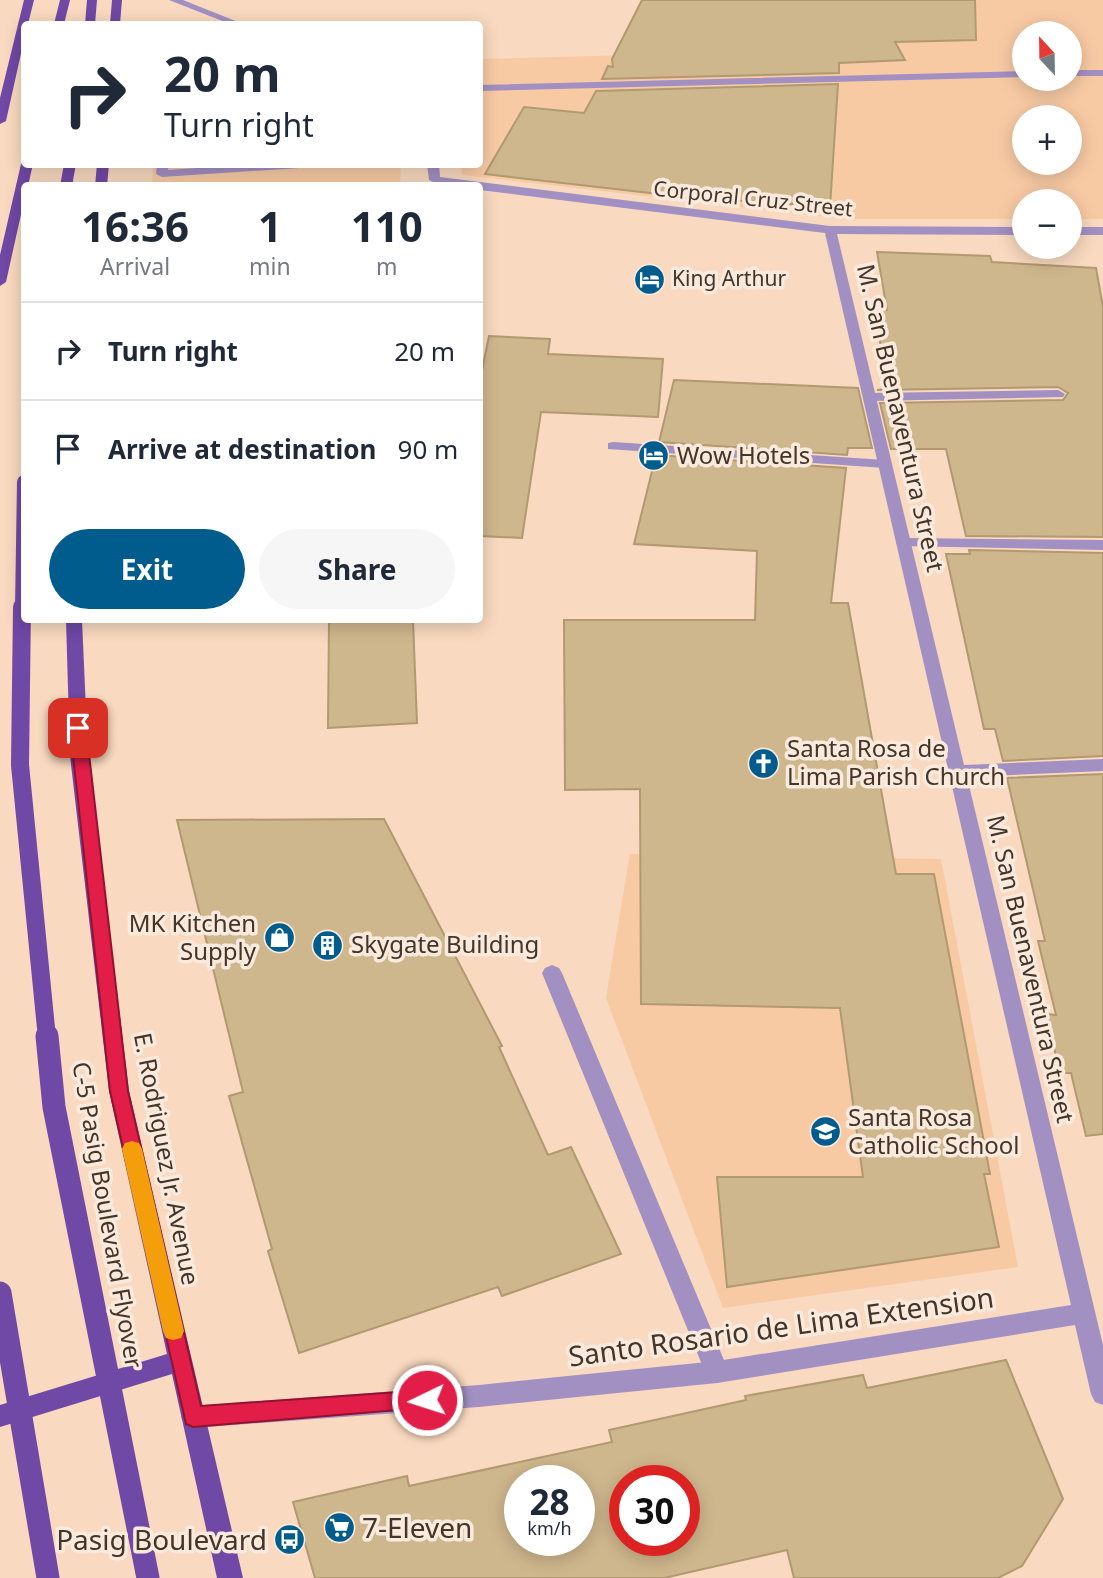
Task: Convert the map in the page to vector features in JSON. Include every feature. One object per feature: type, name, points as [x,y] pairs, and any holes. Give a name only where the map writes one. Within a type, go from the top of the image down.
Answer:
[{"type":"main road","points":[[22,21],[29,0]]},
{"type":"main road","points":[[60,21],[65,0]]},
{"type":"main road","points":[[90,21],[92,0]]},
{"type":"main road","points":[[115,21],[117,0]]},
{"type":"main road","points":[[0,121],[6,71],[21,25]]},
{"type":"main road","points":[[0,282],[21,190]]},
{"type":"main road","name":"C-5 Pasig Boulevard Flyover","points":[[22,623],[20,765],[54,1107],[148,1578]]},
{"type":"main road","name":"E. Rodriguez Jr. Avenue","points":[[74,623],[79,755],[119,1091],[230,1578]]},
{"type":"main road","points":[[0,1293],[48,1578]]},
{"type":"main road","points":[[0,1416],[180,1361]]},
{"type":"street","points":[[179,1],[230,21]]},
{"type":"street","points":[[1082,73],[1103,73]]},
{"type":"street","points":[[483,88],[1012,74]]},
{"type":"street","points":[[163,168],[162,174],[254,168]]},
{"type":"street","name":"Corporal Cruz Street","points":[[483,187],[830,230],[1012,231]]},
{"type":"street","name":"M. San Buenaventura Street","points":[[830,230],[1103,1394]]},
{"type":"street","points":[[1082,231],[1103,231]]},
{"type":"street","points":[[870,397],[1058,394]]},
{"type":"street","points":[[612,446],[885,464]]},
{"type":"street","points":[[904,543],[1103,545]]},
{"type":"street","points":[[957,771],[1103,765]]},
{"type":"street","points":[[552,973],[717,1372]]},
{"type":"street","name":"Santo Rosario de Lima Extension","points":[[193,1417],[479,1396],[717,1372],[1083,1313]]},
{"type":"shaded area","points":[[770,0],[1103,0],[1103,219],[1082,219],[1082,189],[1012,189],[1012,219],[846,219],[462,175],[461,168],[483,168],[483,59],[783,51]]},
{"type":"shaded area","points":[[153,168],[401,168],[400,182],[152,182]]},
{"type":"shaded area","name":"Santa Rosa Catholic School","points":[[630,854],[941,859],[1018,1267],[723,1308],[606,998]]},
{"type":"building","points":[[642,0],[975,0],[976,40],[895,42],[905,60],[839,63],[839,73],[602,79],[608,66],[613,67],[612,59]]},
{"type":"building","points":[[838,84],[830,207],[685,197],[485,174],[524,107],[584,113],[596,91]]},
{"type":"building","points":[[877,252],[990,256],[992,262],[1096,268],[1103,307],[1103,537],[966,536],[946,449],[891,449],[880,403],[1063,400],[1068,393],[1058,387],[877,390],[886,389],[876,310],[887,310]]},
{"type":"building","points":[[489,336],[550,339],[548,354],[663,359],[658,417],[541,412],[522,538],[483,536],[483,365]]},
{"type":"building","points":[[674,380],[858,388],[872,448],[848,448],[847,455],[659,442]]},
{"type":"building","points":[[656,455],[846,468],[831,603],[848,603],[896,874],[934,874],[990,1174],[984,1174],[999,1247],[727,1287],[717,1177],[863,1177],[840,1008],[641,1004],[640,789],[565,790],[564,620],[755,620],[757,551],[634,544]]},
{"type":"building","points":[[969,550],[1103,553],[1103,756],[1003,761],[995,729],[984,729],[946,554],[970,554]]},
{"type":"building","points":[[329,623],[413,623],[417,723],[328,728]]},
{"type":"building","points":[[1103,774],[1103,1134],[1086,1136],[1071,1073],[1060,1073],[1046,1014],[1056,1015],[1038,941],[1045,941],[1007,778]]},
{"type":"building","points":[[384,819],[502,1046],[499,1047],[548,1155],[571,1147],[621,1254],[502,1296],[498,1287],[299,1353],[268,1251],[272,1249],[229,1096],[243,1092],[177,820]]},
{"type":"building","points":[[1006,1360],[1063,1499],[1022,1566],[998,1578],[794,1578],[787,1550],[664,1578],[315,1578],[293,1502],[407,1476],[409,1486],[504,1465],[504,1556],[595,1556],[595,1465],[506,1465],[612,1442],[609,1430],[746,1400],[745,1396],[863,1375],[867,1388]]},
{"type":"slow traffic","points":[[132,1149],[173,1331]]},
{"type":"place","name":"King Arthur","points":[[649,279]]},
{"type":"place","name":"Wow Hotels","points":[[654,456]]},
{"type":"place","name":"Santa Rosa de Lima Parish Church","points":[[764,763]]},
{"type":"place","name":"MK Kitchen Supply","points":[[279,938]]},
{"type":"place","name":"Skygate Building","points":[[328,945]]},
{"type":"place","name":"Santa Rosa Catholic School","points":[[825,1132]]},
{"type":"place","name":"7-Eleven","points":[[339,1528]]},
{"type":"place","name":"Pasig Boulevard","points":[[290,1540]]},
{"type":"route","points":[[78,728],[119,1091],[193,1417],[427,1400]]}]
